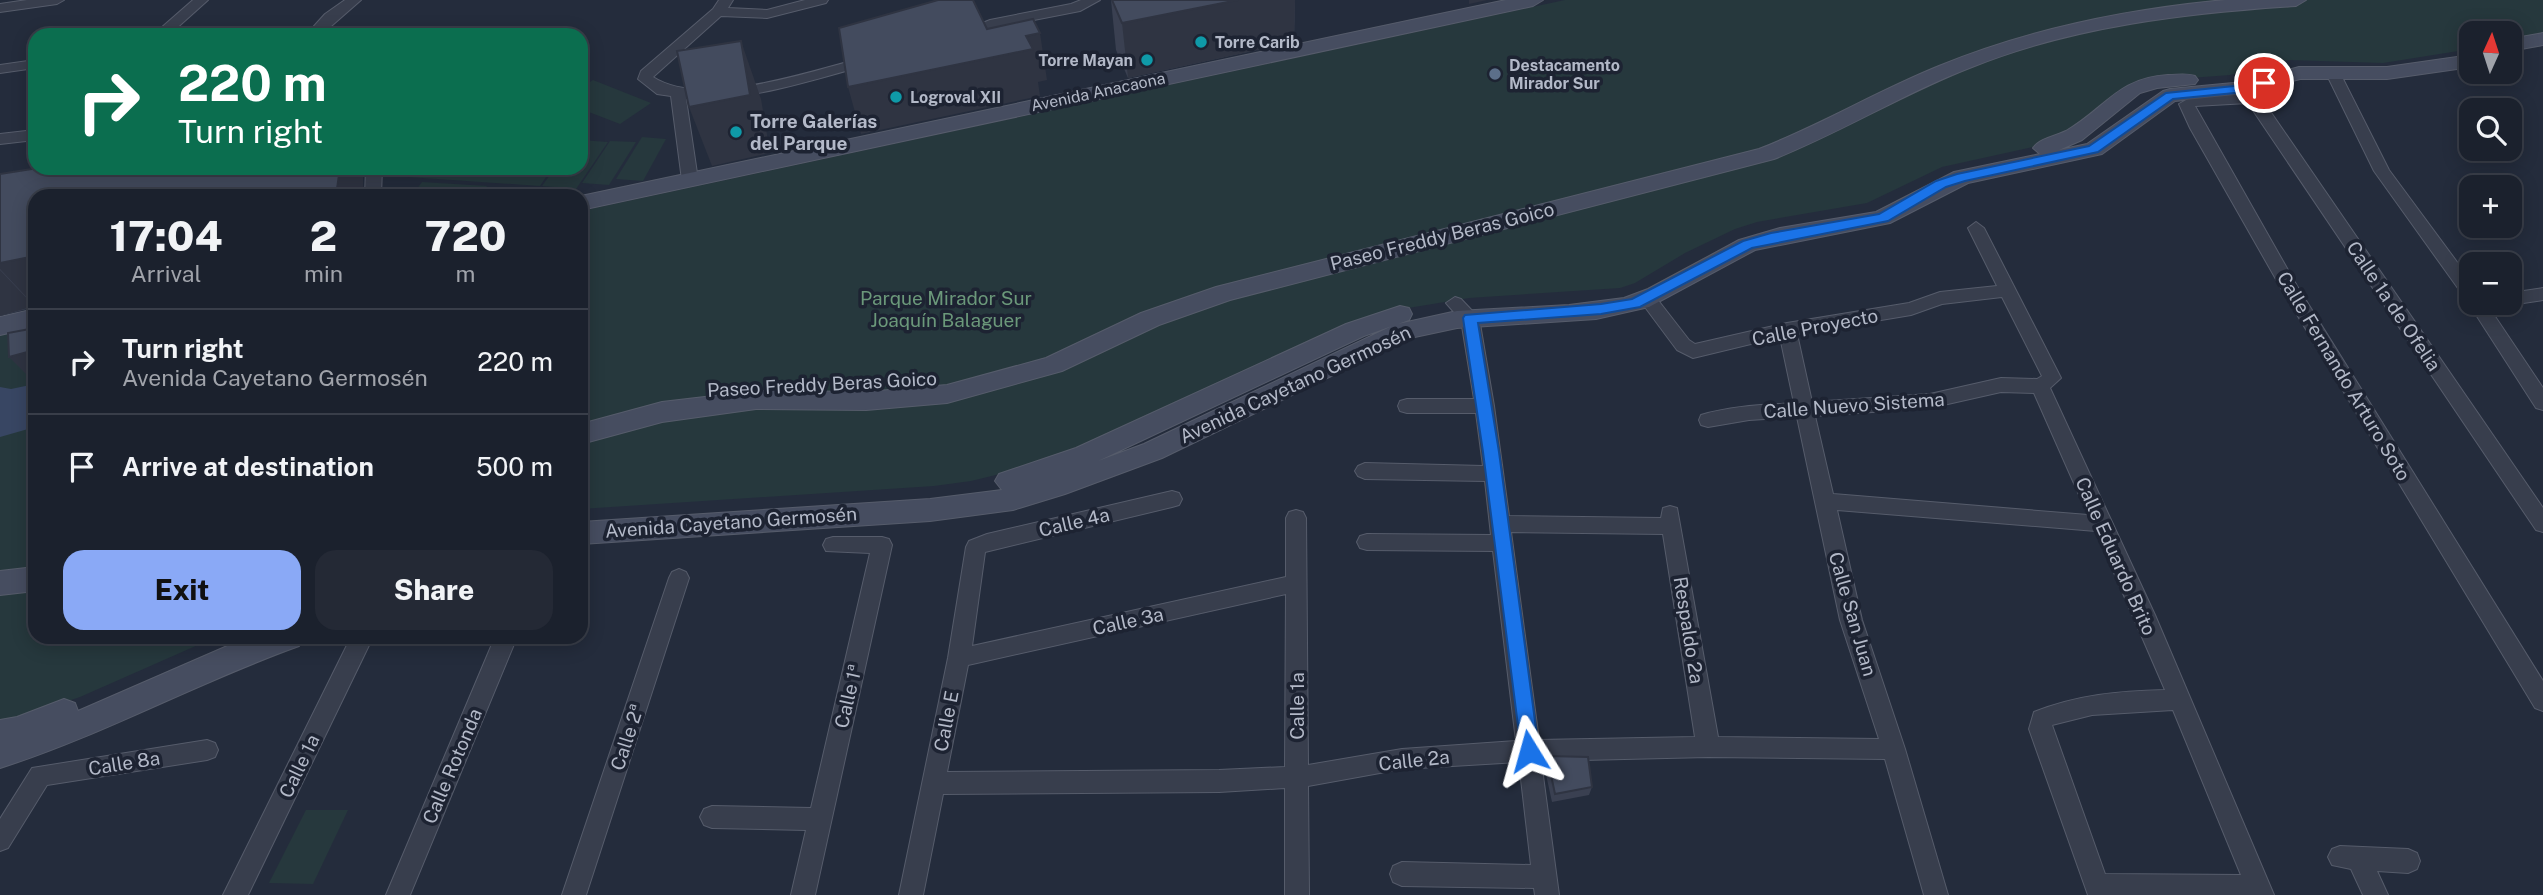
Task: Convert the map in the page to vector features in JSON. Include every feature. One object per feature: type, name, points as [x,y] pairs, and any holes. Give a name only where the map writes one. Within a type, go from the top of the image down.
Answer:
[{"type":"street","points":[[0,8],[57,0]]},
{"type":"street","points":[[168,28],[201,0]]},
{"type":"street","points":[[320,28],[354,0]]},
{"type":"street","points":[[821,0],[767,14],[722,6],[646,74],[645,79],[649,84],[678,94],[725,94],[881,58]]},
{"type":"street","points":[[952,37],[995,23],[1075,8],[1093,0]]},
{"type":"street","points":[[1436,0],[1451,17]]},
{"type":"street","name":"Avenida Anacaona","points":[[588,202],[1533,0]]},
{"type":"street","name":"Paseo Freddy Beras Goico","points":[[588,416],[687,392],[759,385],[880,384],[974,372],[1058,346],[1153,303],[1253,270],[1765,141],[1824,116],[1920,67],[2006,35],[2087,16],[2180,0]]},
{"type":"street","name":"Paseo Freddy Beras Goico","points":[[588,431],[662,412],[756,400],[866,401],[947,394],[1053,365],[1150,319],[1224,293],[1766,154],[1823,132],[1934,75],[2034,39],[2183,12],[2256,2],[2296,0]]},
{"type":"street","points":[[2522,43],[2543,39]]},
{"type":"street","points":[[2522,53],[2543,50]]},
{"type":"street","name":"Avenida Cayetano Germosén","points":[[588,533],[930,510],[1013,499],[1055,487],[1153,451],[1403,331],[1462,311],[1623,293],[1646,285],[1690,256],[1739,233],[1768,224],[1875,206],[1950,169],[2062,142],[2091,123],[2124,94],[2142,85],[2242,76],[2306,62],[2394,63],[2459,54]]},
{"type":"street","name":"Avenida Cayetano Germosén","points":[[588,515],[621,511],[943,495],[1010,481],[1085,455],[1356,330],[1423,307],[1462,311],[1622,307],[1648,299],[1748,244],[1771,237],[1883,218],[1941,184],[1962,177],[2094,149],[2170,95],[2249,93],[2299,73],[2387,73],[2459,63]]},
{"type":"street","points":[[0,69],[28,65]]},
{"type":"street","points":[[2332,71],[2382,171],[2459,277]]},
{"type":"street","name":"Calle 1a de Ofelia","points":[[2249,93],[2543,524]]},
{"type":"street","name":"Calle Fernando Arturo Soto","points":[[2249,93],[2195,100],[2187,104],[2198,128],[2290,288],[2543,701]]},
{"type":"street","points":[[678,94],[690,180]]},
{"type":"street","points":[[0,139],[28,136]]},
{"type":"street","name":"Calle Eduardo Brito","points":[[1976,228],[2052,378],[2040,386],[2103,524],[2260,891]]},
{"type":"street","name":"Calle Proyecto","points":[[1648,299],[1683,345],[1693,351],[1787,329],[1911,309],[1950,296],[2006,291]]},
{"type":"street","points":[[2522,297],[2543,294]]},
{"type":"street","points":[[1402,874],[1546,886],[1485,406],[1462,311]]},
{"type":"street","points":[[2485,315],[2543,403]]},
{"type":"street","points":[[0,326],[28,320]]},
{"type":"street","name":"Calle San Juan","points":[[1787,329],[1851,620],[1895,749],[1936,895]]},
{"type":"street","name":"Calle Nuevo Sistema","points":[[1708,420],[1749,413],[1930,401],[1955,398],[2001,385],[2040,386]]},
{"type":"street","points":[[1407,406],[1485,406]]},
{"type":"street","points":[[1365,471],[1494,474]]},
{"type":"street","name":"Calle 4a","points":[[976,547],[987,542],[1172,499]]},
{"type":"street","points":[[1824,501],[2103,524]]},
{"type":"street","name":"Calle 1a","points":[[1296,518],[1297,895]]},
{"type":"street","name":"Respaldo 2a","points":[[1500,533],[1671,520],[1708,747]]},
{"type":"street","points":[[1367,542],[1500,533]]},
{"type":"street","name":"Calle 1ª","points":[[803,895],[883,545],[833,545]]},
{"type":"street","name":"Calle E","points":[[911,895],[959,658],[976,547]]},
{"type":"street","points":[[0,565],[28,562]]},
{"type":"street","name":"Calle 2ª","points":[[574,895],[679,578]]},
{"type":"street","points":[[0,583],[28,580]]},
{"type":"street","name":"Calle 3a","points":[[959,658],[1297,583]]},
{"type":"street","points":[[0,734],[18,731],[82,706],[223,644]]},
{"type":"street","points":[[0,754],[47,739],[266,644]]},
{"type":"street","name":"Calle 1a","points":[[235,895],[359,644]]},
{"type":"street","name":"Calle Rotonda","points":[[398,895],[503,644]]},
{"type":"street","points":[[2179,700],[2116,702],[2056,712],[2042,719],[2040,729],[2098,890],[2260,891]]},
{"type":"street","name":"Calle 2a","points":[[934,783],[1219,781],[1297,777],[1402,759],[1529,751],[1708,747],[1895,749]]},
{"type":"street","name":"Calle 8a","points":[[0,841],[40,775],[207,750]]},
{"type":"street","points":[[712,817],[820,819]]},
{"type":"street","points":[[2376,895],[2349,858],[2408,861]]},
{"type":"green space","name":"Parque Mirador Sur Joaquín Balaguer","points":[[1565,0],[2543,0],[2543,36],[2522,40],[2522,21],[2459,21],[2459,51],[2383,63],[2289,60],[2230,75],[2137,82],[2118,91],[2069,132],[2037,146],[1942,167],[1867,203],[1757,222],[1735,229],[1685,253],[1635,283],[1620,288],[1469,298],[1390,311],[1080,447],[1008,472],[934,486],[588,509],[588,209]]},
{"type":"green space","points":[[593,80],[651,103],[620,124],[588,112],[588,83]]},
{"type":"green space","points":[[642,137],[666,139],[643,181],[616,179]]},
{"type":"green space","points":[[588,141],[608,142],[588,171]]},
{"type":"green space","points":[[610,141],[636,142],[609,185],[582,183]]},
{"type":"green space","points":[[410,175],[547,175],[540,186],[408,177]]},
{"type":"green space","points":[[550,175],[586,175],[576,189],[542,186]]},
{"type":"green space","points":[[422,182],[487,186],[485,189],[417,189]]},
{"type":"green space","points":[[28,329],[28,644],[200,644],[80,697],[0,724],[0,335]]},
{"type":"green space","points":[[306,810],[348,810],[313,884],[269,883]]},
{"type":"water","points":[[28,385],[28,429],[0,437],[0,387],[11,389]]},
{"type":"building","points":[[938,0],[973,0],[987,29],[1033,19],[1040,33],[1026,36],[1033,49],[848,87],[839,28]]},
{"type":"building","points":[[1112,0],[1238,0],[1122,23]]},
{"type":"building","points":[[741,41],[750,95],[689,107],[677,51]]},
{"type":"building","points":[[28,170],[28,175],[339,175],[337,189],[28,189],[28,257],[0,263],[0,174]]},
{"type":"building","points":[[28,329],[28,352],[9,357],[8,333]]},
{"type":"building","points":[[1547,756],[1588,757],[1592,787],[1555,794]]},
{"type":"place","name":"Torre Carib","points":[[1201,42]]},
{"type":"place","name":"Torre Mayan","points":[[1147,60]]},
{"type":"place","name":"Destacamento Mirador Sur","points":[[1495,74]]},
{"type":"place","name":"Logroval XII","points":[[896,97]]},
{"type":"place","name":"Torre Galerías del Parque","points":[[736,132]]},
{"type":"route","points":[[1529,751],[1485,406],[1470,318],[1622,307],[1648,299],[1748,244],[1771,237],[1883,218],[1910,205],[1941,184],[1962,177],[2094,149],[2170,95],[2230,90],[2264,83]]}]
